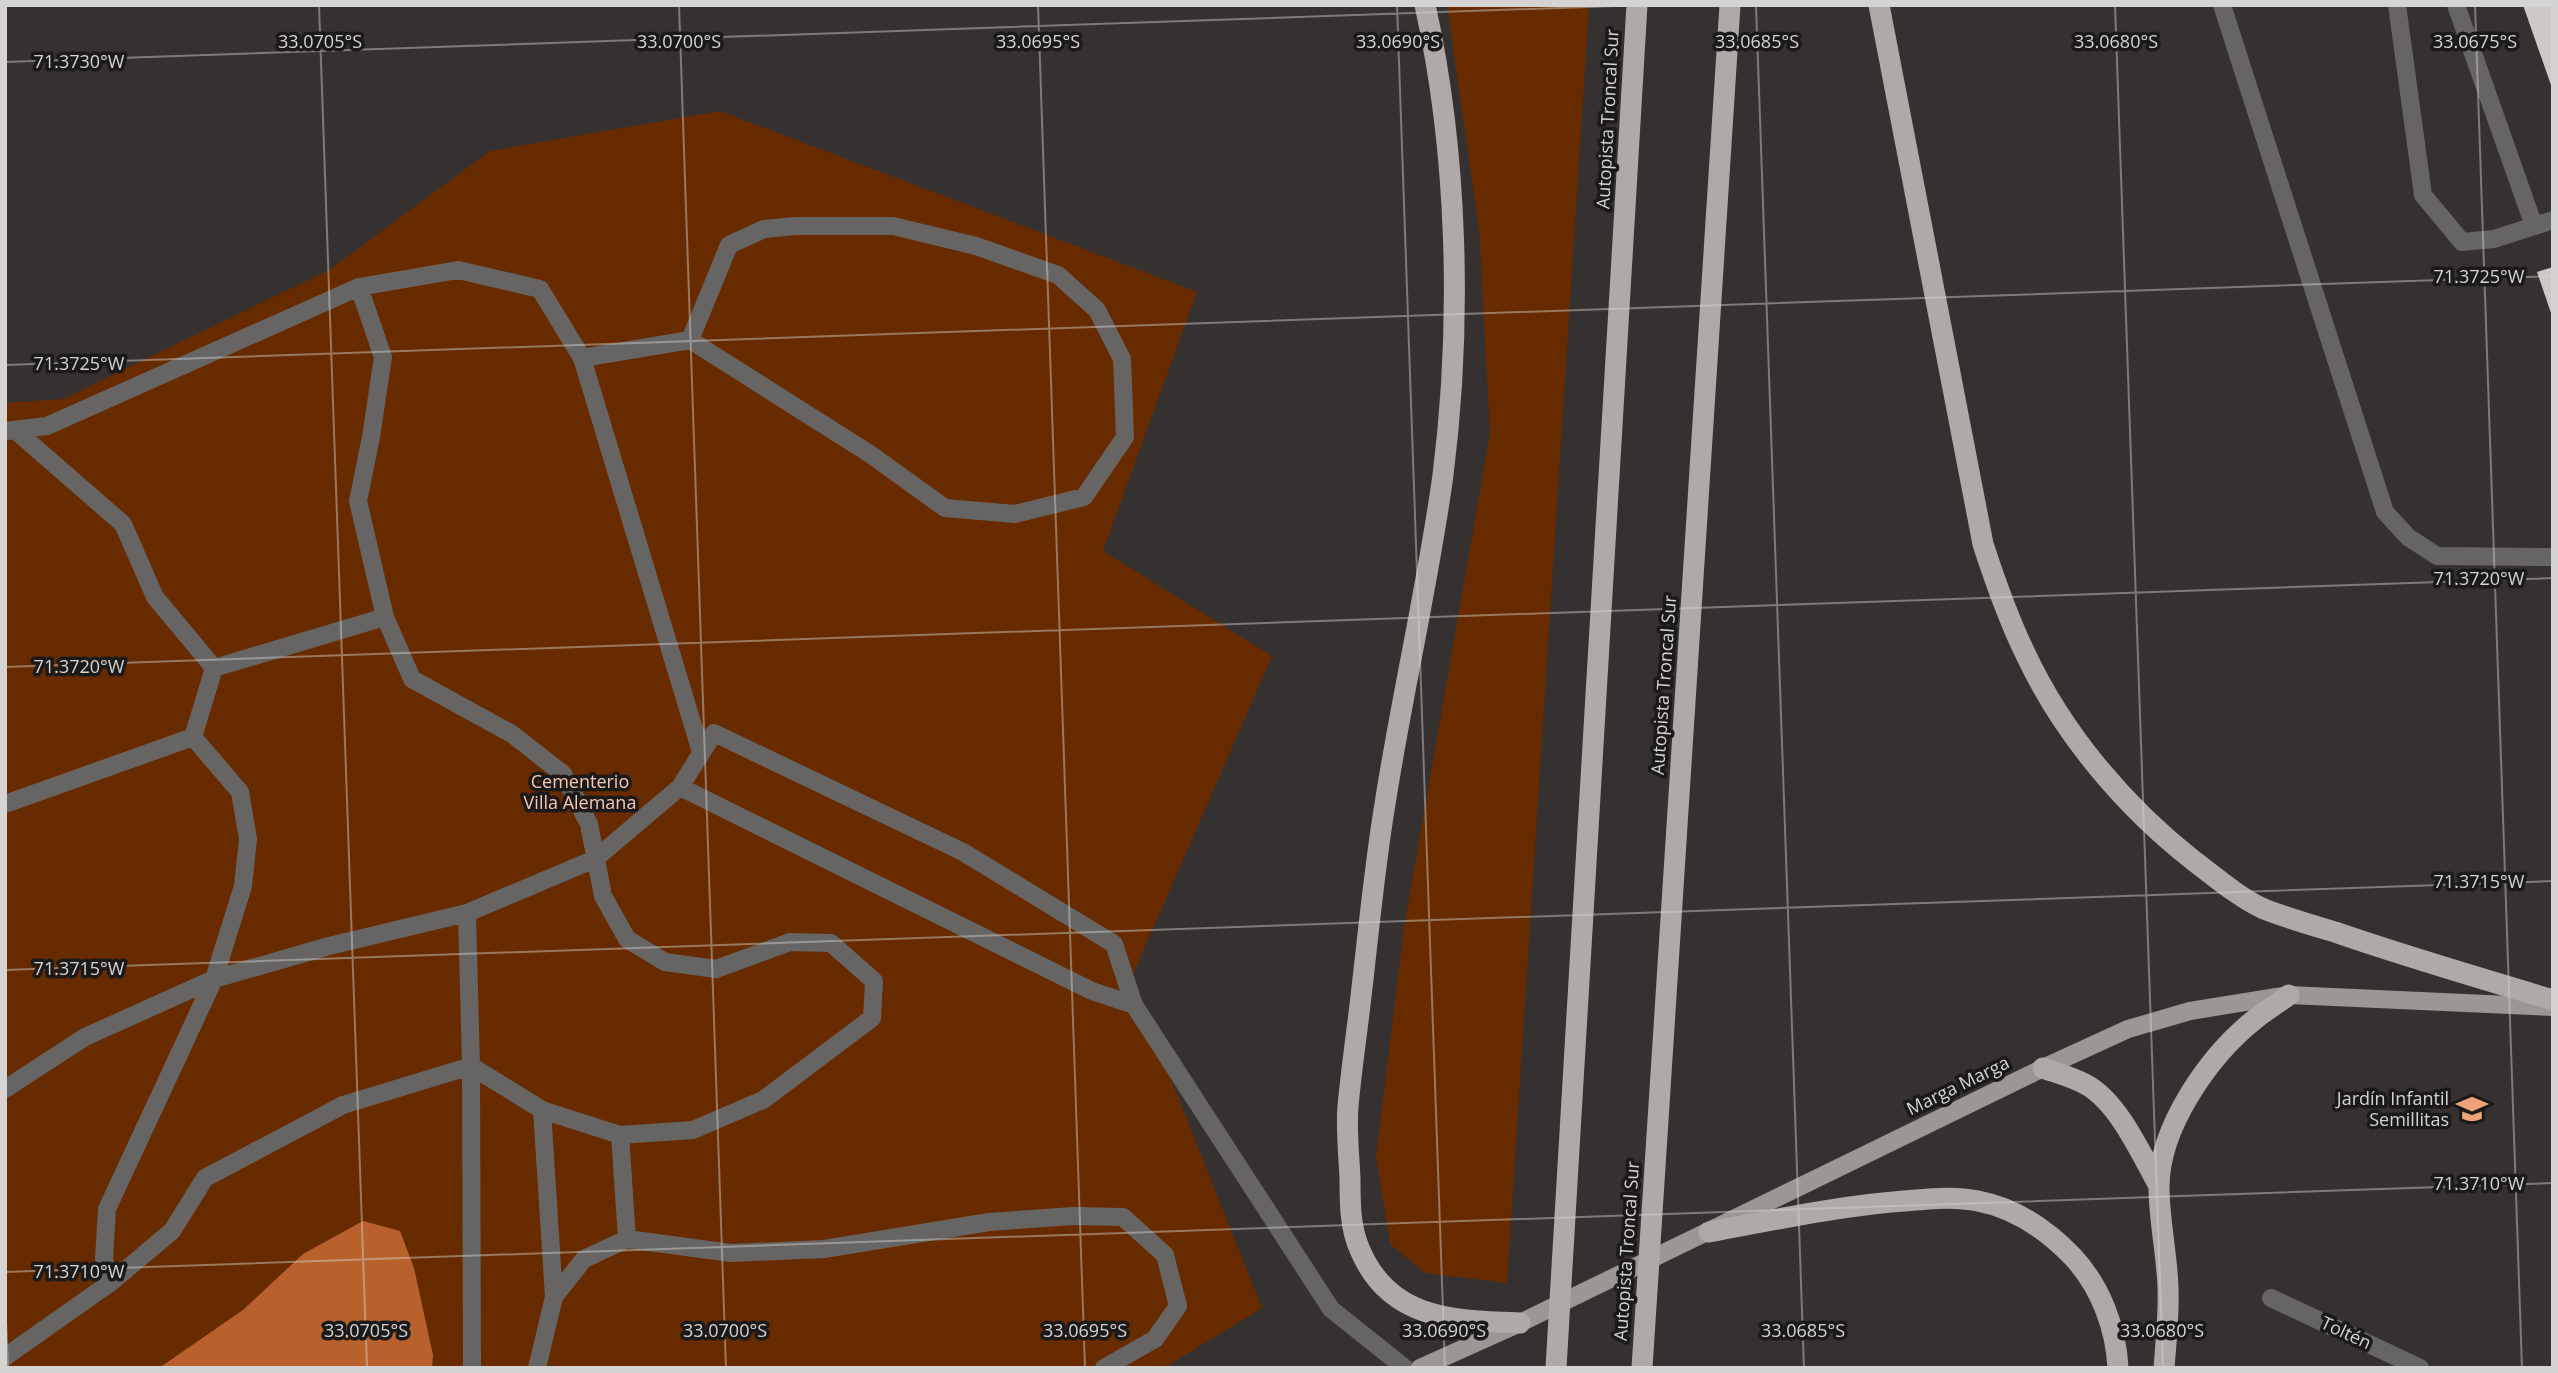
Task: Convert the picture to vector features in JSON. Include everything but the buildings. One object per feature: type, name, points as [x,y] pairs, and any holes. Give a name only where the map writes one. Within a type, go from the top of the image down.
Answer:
[{"type":"highway","points":[[1425,5],[1442,113],[1451,203],[1454,293],[1451,383],[1443,473],[1385,804],[1348,1110],[1351,1211],[1353,1230],[1368,1266],[1381,1283],[1414,1309],[1452,1320],[1520,1323]]},
{"type":"highway","name":"Autopista Troncal Sur","points":[[1556,1368],[1637,5]]},
{"type":"highway","name":"Autopista Troncal Sur","points":[[1643,1361],[1730,5]]},
{"type":"highway","points":[[1879,5],[1983,544],[2002,600],[2025,654],[2054,706],[2088,754],[2151,824],[2213,876],[2262,908],[2553,1000]]},
{"type":"highway","points":[[2164,1368],[2168,1290],[2159,1186],[2165,1149],[2179,1114],[2198,1081],[2222,1050],[2253,1020],[2289,995]]},
{"type":"highway","points":[[2043,1068],[2087,1085],[2110,1106],[2129,1132],[2159,1186]]},
{"type":"highway","points":[[1709,1231],[1863,1204],[1949,1197],[1979,1201],[2008,1210],[2036,1224],[2080,1265],[2098,1291],[2110,1320],[2118,1368]]},
{"type":"main road","name":"Marga Marga","points":[[1420,1368],[1520,1323],[2128,1029],[2190,1011],[2289,995],[2553,1007]]},
{"type":"street","points":[[2222,5],[2385,512],[2408,537],[2437,556],[2553,557]]},
{"type":"street","points":[[2397,5],[2423,195],[2462,242],[2494,239],[2553,220]]},
{"type":"street","points":[[2456,5],[2534,226]]},
{"type":"street","points":[[582,358],[690,340],[870,454],[945,508],[1014,514],[1084,497],[1125,436],[1122,359],[1097,310],[1058,275],[976,246],[893,226],[795,226],[764,229],[729,245],[690,340]]},
{"type":"street","points":[[10,430],[47,426],[359,287],[458,270],[540,289],[582,358],[701,752]]},
{"type":"street","points":[[5,1357],[110,1283],[172,1231],[205,1178],[343,1105],[471,1066],[542,1110],[620,1135],[693,1130],[764,1100],[872,1018],[874,981],[831,943],[790,942],[716,969],[665,962],[627,939],[603,896],[589,824],[563,774],[512,734],[412,679],[385,617],[358,501],[383,357],[359,287]]},
{"type":"street","points":[[10,430],[123,524],[155,597],[214,668]]},
{"type":"street","points":[[214,668],[385,617]]},
{"type":"street","points":[[192,737],[214,668]]},
{"type":"street","points":[[5,1088],[85,1037],[214,979],[329,946],[467,913],[595,859],[680,787],[714,733],[963,852],[1114,944],[1134,1005],[1331,1309],[1405,1368]]},
{"type":"street","points":[[5,804],[192,737]]},
{"type":"street","points":[[110,1283],[104,1259],[107,1209],[214,979],[243,886],[248,839],[240,792],[192,737]]},
{"type":"street","points":[[680,787],[1092,991],[1134,1005]]},
{"type":"street","points":[[467,913],[471,1066],[472,1368]]},
{"type":"street","points":[[537,1368],[554,1297],[542,1110]]},
{"type":"street","points":[[620,1135],[627,1239]]},
{"type":"street","points":[[554,1297],[584,1259],[627,1239],[732,1253],[824,1249],[989,1222],[1073,1216],[1123,1217],[1165,1255],[1178,1306],[1155,1339],[1104,1368]]},
{"type":"street","name":"Toltén","points":[[2271,1298],[2420,1368]]},
{"type":"green space","points":[[1447,5],[1589,5],[1507,1283],[1425,1273],[1390,1244],[1376,1156],[1404,927],[1490,433],[1479,229]]},
{"type":"green space","name":"Cementerio Villa Alemana","points":[[720,111],[1197,292],[1103,551],[1272,656],[1131,979],[1262,1308],[1164,1368],[5,1368],[5,403],[63,399],[329,270],[490,151]]},
{"type":"shaded area","points":[[363,1221],[400,1231],[414,1268],[433,1355],[432,1368],[159,1368],[243,1310],[303,1254]]},
{"type":"place","name":"Jardín Infantil Semillitas","points":[[2472,1109]]}]
